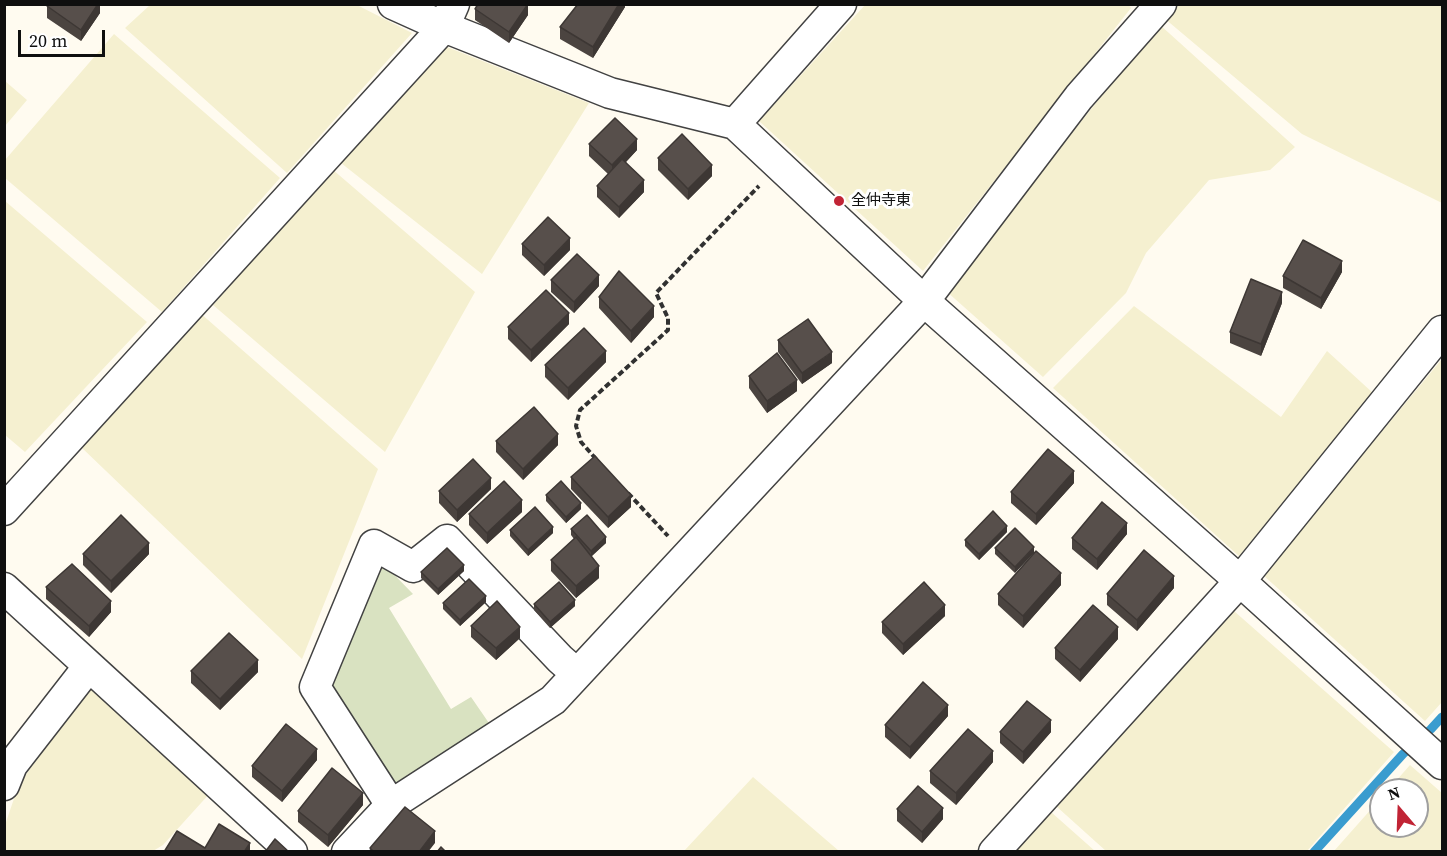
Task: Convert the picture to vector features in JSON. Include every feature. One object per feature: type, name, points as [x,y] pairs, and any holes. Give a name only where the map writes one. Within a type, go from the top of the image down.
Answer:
[{"type":"street","points":[[393,4],[449,16],[610,93],[735,124],[924,301],[1240,580],[1443,764]]},
{"type":"street","points":[[735,124],[841,4]]},
{"type":"street","points":[[347,852],[391,805],[553,700],[924,301],[1079,97],[1161,4]]},
{"type":"street","points":[[4,510],[449,16]]},
{"type":"street","points":[[994,852],[1240,580],[1443,331]]},
{"type":"street","points":[[391,805],[315,687],[374,546],[413,567],[447,540],[577,674]]},
{"type":"street","points":[[4,588],[292,852]]},
{"type":"street","points":[[4,785],[12,765],[89,666]]},
{"type":"path","points":[[597,460],[580,442],[576,426],[580,410],[668,330],[668,318],[656,293],[779,165]]},
{"type":"path","points":[[621,486],[687,556]]},
{"type":"shaded area","points":[[355,4],[412,33],[287,173],[125,28],[150,5]]},
{"type":"shaded area","points":[[1128,4],[1131,8],[923,271],[759,121],[865,5]]},
{"type":"shaded area","points":[[1177,4],[1442,5],[1442,203],[1302,134],[1164,18]]},
{"type":"shaded area","points":[[1159,24],[1295,147],[1270,170],[1209,180],[1146,253],[1126,293],[1043,377],[946,291]]},
{"type":"shaded area","points":[[114,34],[280,178],[162,312],[5,178],[5,160]]},
{"type":"shaded area","points":[[447,47],[589,103],[482,274],[341,163]]},
{"type":"shaded area","points":[[5,81],[27,100],[5,126]]},
{"type":"shaded area","points":[[332,169],[475,292],[385,452],[213,305]]},
{"type":"shaded area","points":[[5,201],[147,322],[25,452],[5,435]]},
{"type":"shaded area","points":[[1134,306],[1281,417],[1327,351],[1373,393],[1239,556],[1053,388]]},
{"type":"shaded area","points":[[199,312],[378,469],[302,659],[81,447]]},
{"type":"shaded area","points":[[1442,359],[1442,702],[1425,721],[1263,575]]},
{"type":"shaded area","points":[[1234,611],[1394,752],[1307,851],[1106,851],[1056,806]]},
{"type":"shaded area","points":[[91,685],[211,792],[163,845],[153,851],[5,852],[5,825],[19,784]]},
{"type":"shaded area","points":[[1410,765],[1425,778],[1399,778]]},
{"type":"shaded area","points":[[753,777],[839,851],[684,851]]},
{"type":"shaded area","points":[[1429,782],[1442,793],[1442,851],[1334,851],[1369,812],[1369,838],[1429,838]]},
{"type":"shaded area","points":[[1051,812],[1095,851],[1014,852]]},
{"type":"green space","points":[[379,559],[413,594],[389,608],[451,709],[471,697],[491,726],[391,787],[327,679]]},
{"type":"building","points":[[48,4],[98,4],[81,30],[47,6]]},
{"type":"building","points":[[478,4],[528,4],[509,32],[475,9]]},
{"type":"building","points":[[578,4],[619,4],[593,47],[560,27]]},
{"type":"building","points":[[615,118],[637,139],[612,165],[589,144]]},
{"type":"building","points":[[682,134],[712,165],[688,189],[658,158]]},
{"type":"building","points":[[622,159],[644,180],[619,207],[597,186]]},
{"type":"building","points":[[548,217],[570,238],[544,265],[522,244]]},
{"type":"building","points":[[1303,240],[1342,261],[1321,298],[1283,276]]},
{"type":"building","points":[[577,254],[599,275],[574,302],[551,280]]},
{"type":"building","points":[[619,271],[654,306],[631,331],[599,297]]},
{"type":"building","points":[[1251,279],[1282,292],[1261,344],[1230,332]]},
{"type":"building","points":[[546,290],[569,313],[531,350],[508,327]]},
{"type":"building","points":[[808,319],[832,352],[802,373],[778,340]]},
{"type":"building","points":[[584,328],[606,351],[568,388],[545,365]]},
{"type":"building","points":[[777,353],[797,380],[767,401],[749,376]]},
{"type":"building","points":[[534,407],[558,434],[523,469],[496,441]]},
{"type":"building","points":[[1048,449],[1074,471],[1036,514],[1011,492]]},
{"type":"building","points":[[595,456],[631,495],[608,517],[571,477]]},
{"type":"building","points":[[473,459],[491,478],[457,510],[439,491]]},
{"type":"building","points":[[504,481],[522,500],[487,533],[469,514]]},
{"type":"building","points":[[561,481],[581,503],[566,517],[546,495]]},
{"type":"building","points":[[1102,502],[1127,523],[1097,559],[1072,538]]},
{"type":"building","points":[[535,507],[553,527],[528,550],[510,530]]},
{"type":"building","points":[[993,511],[1007,526],[979,554],[965,540]]},
{"type":"building","points":[[121,515],[149,543],[111,581],[83,554]]},
{"type":"building","points":[[587,515],[606,537],[591,551],[571,529]]},
{"type":"building","points":[[1015,528],[1034,547],[1015,567],[995,548]]},
{"type":"building","points":[[576,537],[599,566],[576,586],[551,560]]},
{"type":"building","points":[[447,548],[464,565],[438,589],[421,572]]},
{"type":"building","points":[[1144,550],[1174,576],[1137,620],[1107,594]]},
{"type":"building","points":[[1036,551],[1061,573],[1023,616],[998,594]]},
{"type":"building","points":[[72,564],[111,601],[89,626],[46,587]]},
{"type":"building","points":[[469,579],[486,596],[460,620],[443,603]]},
{"type":"building","points":[[559,582],[575,600],[550,622],[534,604]]},
{"type":"building","points":[[924,582],[945,605],[903,644],[882,622]]},
{"type":"building","points":[[497,601],[520,627],[496,648],[471,626]]},
{"type":"building","points":[[1093,605],[1118,627],[1080,670],[1055,648]]},
{"type":"building","points":[[229,633],[258,660],[220,699],[191,671]]},
{"type":"building","points":[[923,682],[948,705],[910,747],[885,725]]},
{"type":"building","points":[[1027,701],[1051,720],[1023,752],[1000,732]]},
{"type":"building","points":[[286,724],[317,749],[282,791],[252,766]]},
{"type":"building","points":[[968,729],[993,751],[956,793],[930,771]]},
{"type":"building","points":[[332,768],[363,793],[328,835],[298,811]]},
{"type":"building","points":[[918,786],[943,808],[922,832],[897,809]]},
{"type":"building","points":[[405,807],[435,831],[419,852],[374,852],[370,848]]},
{"type":"building","points":[[219,824],[250,843],[244,852],[164,852],[177,831],[205,848]]},
{"type":"building","points":[[275,839],[289,852],[265,852]]},
{"type":"waterway","points":[[1314,852],[1403,754],[1442,717]]},
{"type":"place","name":"全仲寺東","points":[[839,201]]}]
